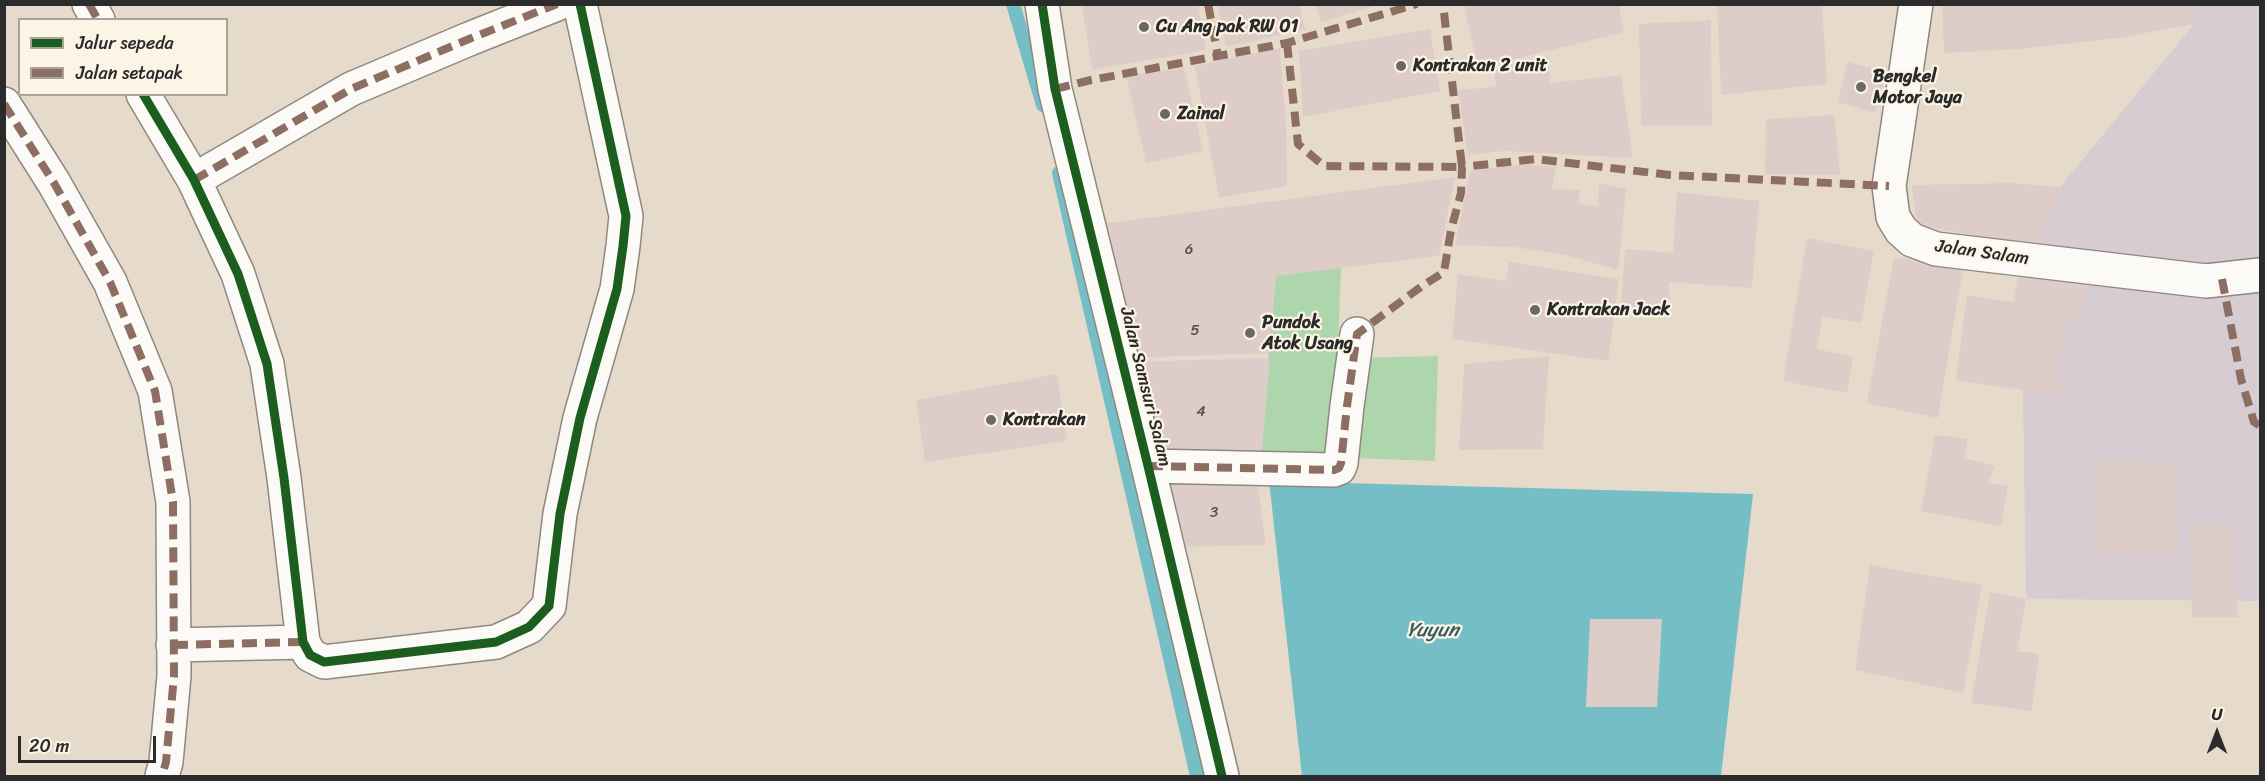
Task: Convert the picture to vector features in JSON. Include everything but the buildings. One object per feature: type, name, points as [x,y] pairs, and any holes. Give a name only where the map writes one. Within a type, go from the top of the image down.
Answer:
[{"type":"street","points":[[89,4],[97,18]]},
{"type":"street","points":[[194,180],[351,89],[557,4]]},
{"type":"street","points":[[144,96],[194,180],[238,274],[267,364],[284,478],[303,642],[310,655],[324,662],[496,642],[529,627],[549,606],[560,514],[580,418],[617,289],[626,216],[580,4]]},
{"type":"street","name":"Jalan Samsuri Salam","points":[[1042,4],[1060,111],[1222,777]]},
{"type":"street","name":"Jalan Salam","points":[[1916,4],[1889,186],[1893,217],[1901,230],[1912,240],[1936,249],[2205,281],[2260,275]]},
{"type":"street","points":[[4,104],[54,183],[110,282],[155,391],[172,502],[174,676],[166,762],[162,777]]},
{"type":"street","name":"Jalan Samsuri Salam","points":[[1148,466],[1334,470],[1339,468],[1358,334]]},
{"type":"street","points":[[173,645],[303,642]]},
{"type":"shaded area","points":[[2193,5],[2260,5],[2260,601],[2026,599],[2023,391],[2038,247],[2060,187],[2194,24]]},
{"type":"green space","points":[[1341,266],[1334,460],[1259,458],[1276,276]]},
{"type":"green space","points":[[1438,356],[1435,461],[1352,458],[1354,358]]},
{"type":"water","name":"Yuyun","points":[[1269,481],[1753,494],[1721,776],[1302,776]]},
{"type":"waterway","points":[[1013,4],[1043,105]]},
{"type":"waterway","points":[[1059,173],[1197,776]]},
{"type":"marked path","points":[[89,4],[97,18]]},
{"type":"marked path","points":[[194,180],[351,89],[557,4]]},
{"type":"marked path","points":[[1208,4],[1218,56]]},
{"type":"marked path","points":[[1055,89],[1091,80],[1287,43],[1417,4]]},
{"type":"marked path","points":[[1287,43],[1298,144],[1324,166],[1462,167],[1443,4]]},
{"type":"marked path","points":[[4,104],[54,183],[110,282],[155,391],[173,502],[174,676],[166,762],[162,776]]},
{"type":"marked path","points":[[1148,466],[1334,470],[1339,468],[1357,334],[1444,272],[1451,230],[1461,193],[1462,167],[1536,159],[1670,175],[1889,186]]},
{"type":"marked path","points":[[2222,279],[2241,379],[2254,422],[2260,426]]},
{"type":"marked path","points":[[173,645],[303,642]]},
{"type":"cycle path","points":[[144,96],[194,180],[238,274],[267,364],[284,478],[303,642],[310,655],[324,662],[496,642],[529,627],[549,606],[560,514],[580,418],[617,289],[623,246],[626,216],[580,4]]},
{"type":"cycle path","points":[[1042,4],[1055,89],[1222,776]]},
{"type":"place","name":"Cu Ang pak RW 01","points":[[1144,27]]},
{"type":"place","name":"Kontrakan 2 unit","points":[[1401,66]]},
{"type":"place","name":"Bengkel Motor Jaya","points":[[1861,87]]},
{"type":"place","name":"Zainal","points":[[1165,114]]},
{"type":"place","name":"Kontrakan Jack","points":[[1535,310]]},
{"type":"place","name":"Pundok Atok Usang","points":[[1250,333]]},
{"type":"place","name":"Kontrakan","points":[[991,420]]}]
